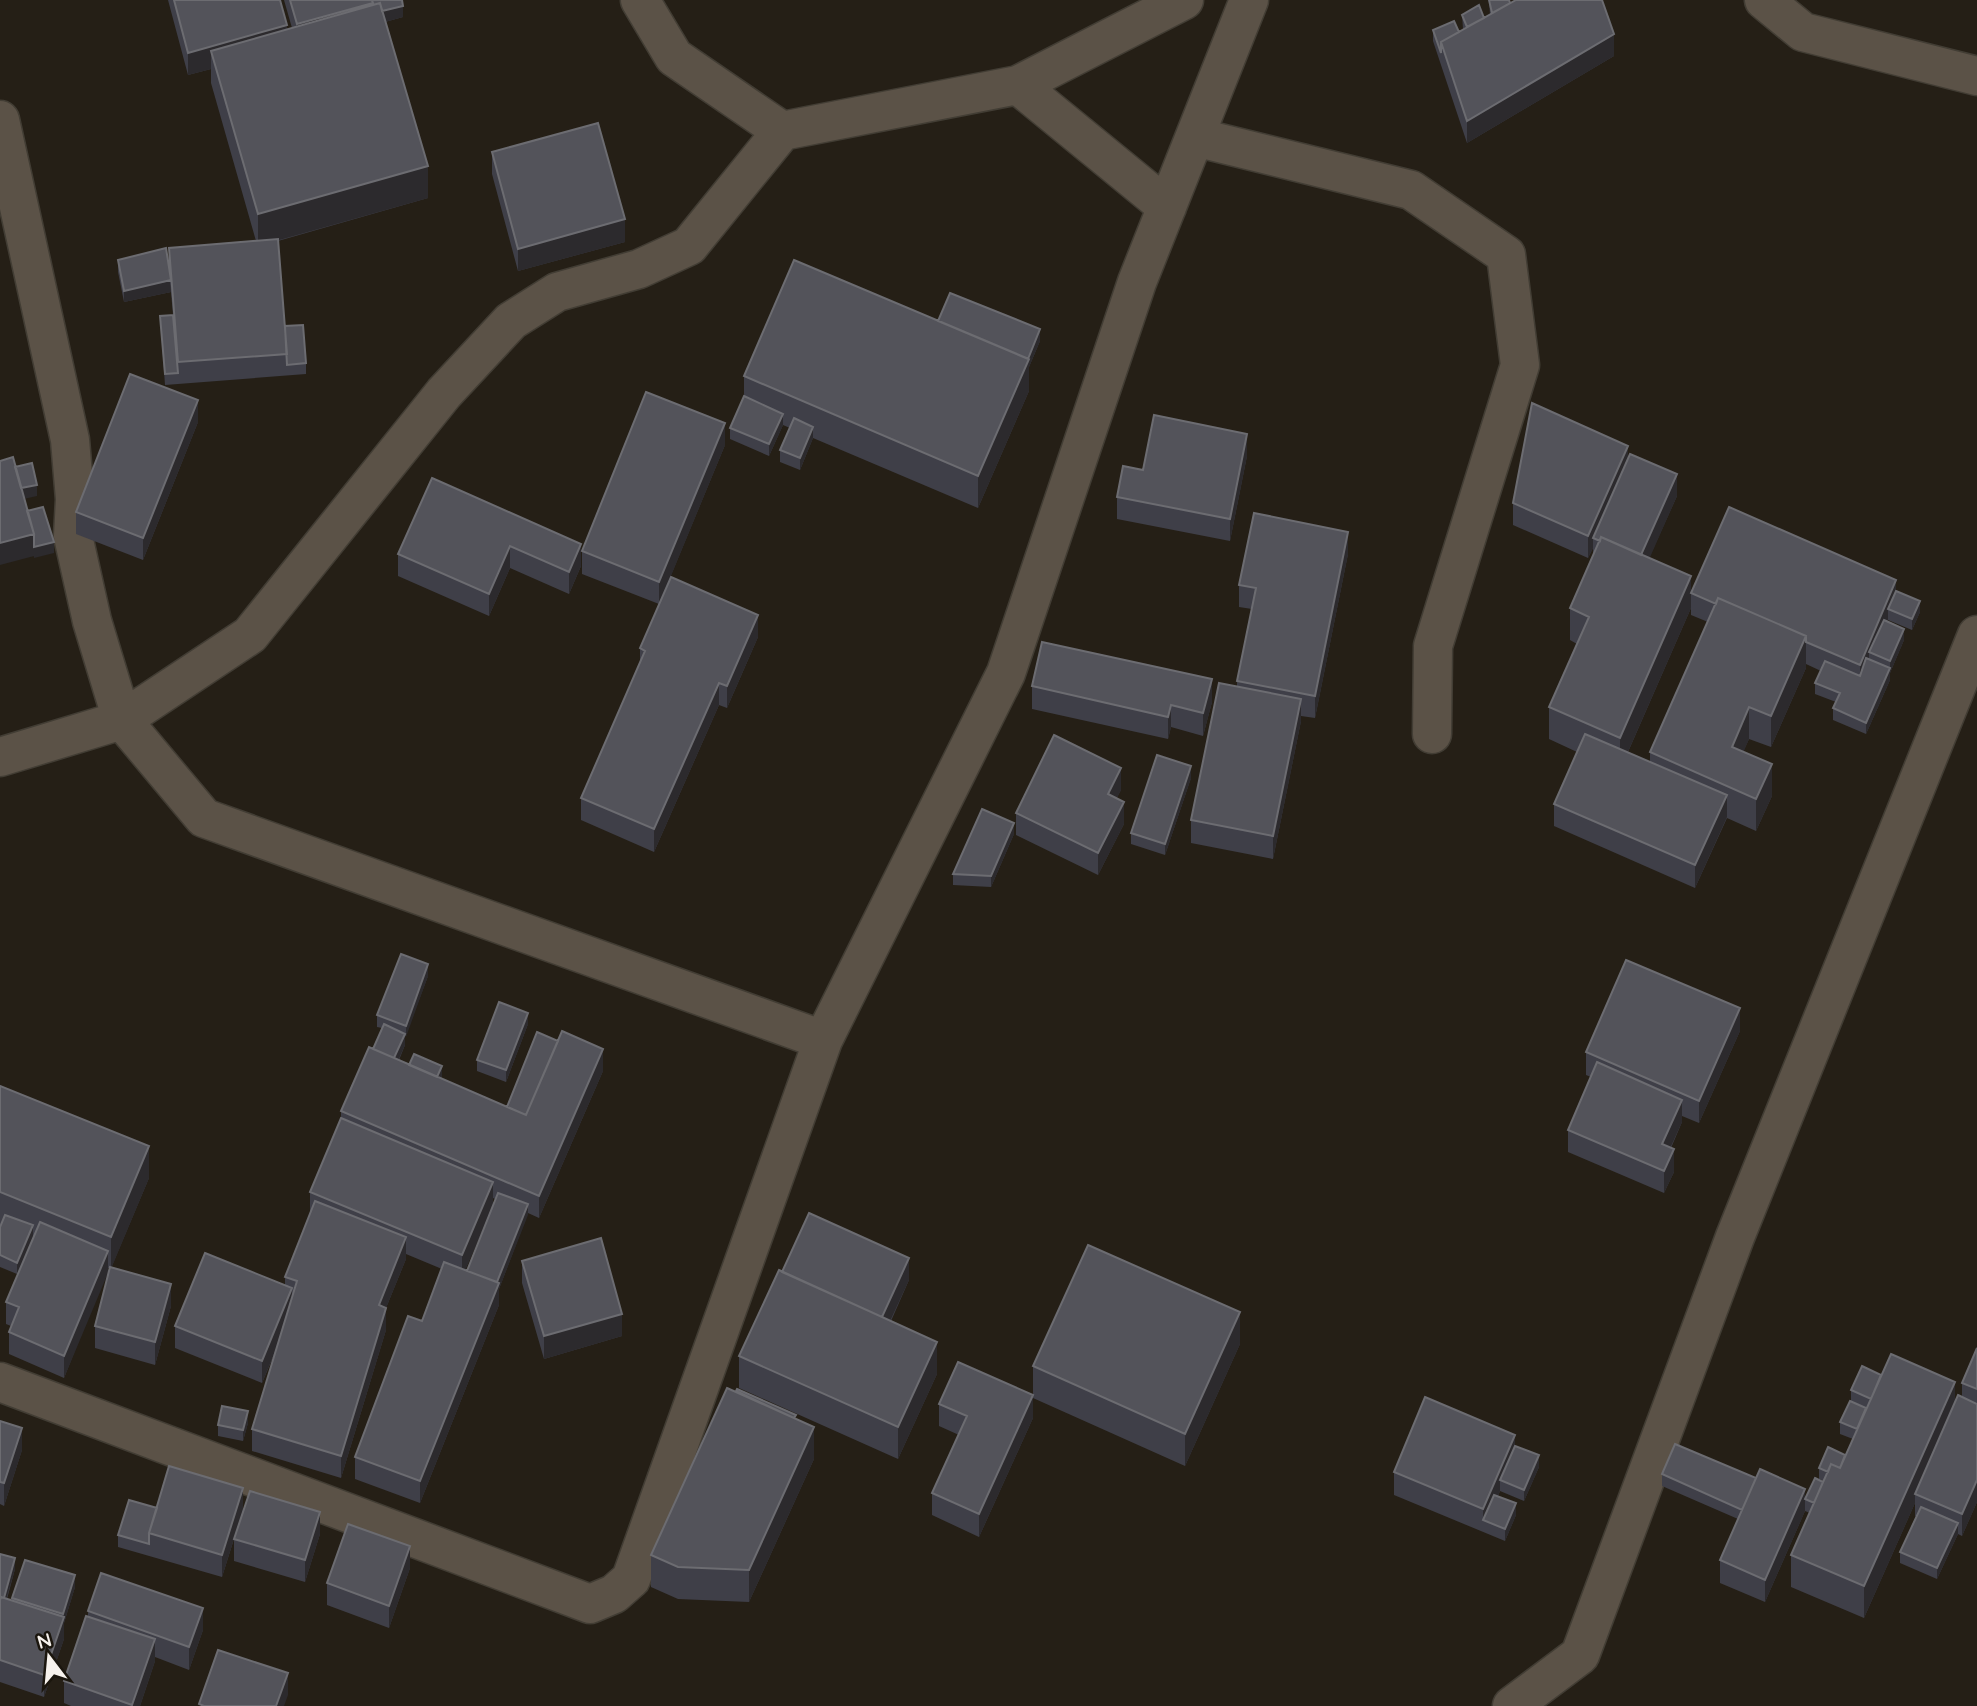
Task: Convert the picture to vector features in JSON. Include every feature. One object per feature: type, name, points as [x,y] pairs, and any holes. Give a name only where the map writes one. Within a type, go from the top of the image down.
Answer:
[{"type":"street","points":[[640,0],[674,57],[782,131]]},
{"type":"street","points":[[0,757],[122,720],[250,635],[444,393],[511,321],[557,292],[639,269],[689,246],[782,131],[1018,85],[1184,0]]},
{"type":"street","points":[[0,1382],[590,1604],[614,1594],[631,1579],[822,1040],[1006,673],[1133,295],[1250,0]]},
{"type":"street","points":[[1763,0],[1802,32],[1977,76]]},
{"type":"street","points":[[1018,85],[1167,208]]},
{"type":"street","points":[[0,120],[70,440],[75,499],[73,536],[92,621],[122,720],[204,818],[822,1040]]},
{"type":"street","points":[[1195,137],[1411,190],[1506,255],[1520,365],[1433,646],[1432,734]]},
{"type":"street","points":[[1512,1706],[1580,1655],[1735,1237],[1977,635]]},
{"type":"building","points":[[174,0],[280,0],[287,25],[188,53]]},
{"type":"building","points":[[290,0],[372,0],[373,3],[297,24]]},
{"type":"building","points":[[372,0],[402,0],[403,6],[382,11],[380,3],[373,5]]},
{"type":"building","points":[[1489,0],[1509,0],[1510,3],[1492,13]]},
{"type":"building","points":[[1516,0],[1602,0],[1614,34],[1467,121],[1441,42]]},
{"type":"building","points":[[380,3],[428,166],[258,214],[211,51]]},
{"type":"building","points":[[1479,5],[1484,18],[1467,27],[1462,15]]},
{"type":"building","points":[[1454,21],[1459,32],[1441,42],[1441,53],[1433,30]]},
{"type":"building","points":[[598,123],[625,219],[518,249],[492,152]]},
{"type":"building","points":[[278,239],[287,354],[178,362],[169,248]]},
{"type":"building","points":[[166,248],[171,280],[124,291],[118,260]]},
{"type":"building","points":[[794,260],[1029,359],[978,476],[744,376]]},
{"type":"building","points":[[950,293],[1040,329],[1028,359],[938,321]]},
{"type":"building","points":[[173,315],[178,373],[165,374],[160,316]]},
{"type":"building","points":[[303,325],[306,363],[287,365],[285,326]]},
{"type":"building","points":[[130,374],[198,400],[143,538],[76,512]]},
{"type":"building","points":[[646,392],[725,423],[659,582],[582,551]]},
{"type":"building","points":[[744,396],[783,414],[769,444],[730,428]]},
{"type":"building","points":[[1532,403],[1628,446],[1588,536],[1513,503]]},
{"type":"building","points":[[1154,415],[1247,434],[1230,519],[1117,497],[1123,466],[1143,470]]},
{"type":"building","points":[[794,418],[813,427],[800,458],[780,450]]},
{"type":"building","points":[[1630,454],[1677,474],[1641,555],[1601,537],[1600,541],[1593,538]]},
{"type":"building","points":[[13,457],[34,534],[0,543],[0,461]]},
{"type":"building","points":[[32,463],[37,485],[21,488],[15,467]]},
{"type":"building","points":[[432,478],[581,544],[569,572],[510,546],[489,594],[398,554]]},
{"type":"building","points":[[43,507],[54,542],[34,547],[34,534],[27,511]]},
{"type":"building","points":[[1729,507],[1896,580],[1860,665],[1806,642],[1806,636],[1718,598],[1716,604],[1691,593]]},
{"type":"building","points":[[1254,513],[1348,532],[1315,696],[1237,681],[1256,588],[1239,585]]},
{"type":"building","points":[[1601,537],[1691,576],[1620,738],[1549,707],[1589,617],[1570,608]]},
{"type":"building","points":[[671,577],[758,615],[727,686],[719,683],[654,829],[581,798],[645,651],[640,648]]},
{"type":"building","points":[[1896,591],[1920,601],[1912,619],[1888,609]]},
{"type":"building","points":[[1718,598],[1806,636],[1771,716],[1749,707],[1732,747],[1772,764],[1756,799],[1650,752]]},
{"type":"building","points":[[1884,620],[1904,629],[1890,661],[1869,652]]},
{"type":"building","points":[[1042,642],[1212,679],[1203,713],[1171,705],[1168,717],[1032,686]]},
{"type":"building","points":[[1866,658],[1890,668],[1866,723],[1833,708],[1840,693],[1815,683],[1825,661],[1860,676]]},
{"type":"building","points":[[1219,683],[1301,699],[1273,836],[1191,820]]},
{"type":"building","points":[[1585,734],[1727,795],[1695,865],[1554,804]]},
{"type":"building","points":[[1054,735],[1121,768],[1108,794],[1124,802],[1098,853],[1016,813]]},
{"type":"building","points":[[1157,755],[1191,766],[1165,844],[1131,833]]},
{"type":"building","points":[[982,809],[1014,823],[991,876],[953,874]]},
{"type":"building","points":[[401,954],[428,964],[406,1026],[377,1015]]},
{"type":"building","points":[[1626,960],[1740,1008],[1699,1101],[1586,1052]]},
{"type":"building","points":[[499,1002],[528,1013],[506,1070],[477,1060]]},
{"type":"building","points":[[384,1024],[405,1034],[394,1058],[373,1049]]},
{"type":"building","points":[[562,1031],[603,1049],[539,1196],[341,1111],[369,1047],[526,1115]]},
{"type":"building","points":[[537,1032],[558,1041],[526,1115],[507,1107]]},
{"type":"building","points":[[414,1054],[442,1066],[437,1077],[409,1065]]},
{"type":"building","points":[[1597,1062],[1682,1100],[1662,1144],[1674,1149],[1664,1171],[1568,1130]]},
{"type":"building","points":[[0,1086],[149,1146],[111,1237],[0,1192]]},
{"type":"building","points":[[341,1118],[493,1182],[462,1255],[310,1192]]},
{"type":"building","points":[[498,1193],[528,1204],[497,1282],[467,1271]]},
{"type":"building","points":[[315,1201],[406,1237],[379,1305],[386,1308],[341,1456],[252,1429],[297,1281],[285,1277]]},
{"type":"building","points":[[809,1213],[909,1258],[882,1317],[782,1272]]},
{"type":"building","points":[[5,1215],[33,1225],[17,1263],[0,1255],[0,1227]]},
{"type":"building","points":[[40,1222],[108,1251],[64,1356],[9,1332],[19,1307],[6,1302]]},
{"type":"building","points":[[601,1238],[622,1314],[544,1336],[522,1261]]},
{"type":"building","points":[[1088,1245],[1240,1312],[1185,1434],[1033,1366]]},
{"type":"building","points":[[205,1253],[292,1288],[262,1361],[175,1326]]},
{"type":"building","points":[[444,1262],[499,1283],[420,1481],[355,1457],[408,1316],[422,1321]]},
{"type":"building","points":[[110,1267],[171,1284],[155,1342],[95,1326]]},
{"type":"building","points":[[779,1270],[937,1342],[898,1427],[739,1356]]},
{"type":"building","points":[[1977,1348],[1977,1389],[1962,1383]]},
{"type":"building","points":[[1891,1354],[1955,1382],[1864,1586],[1791,1555],[1831,1464],[1840,1468]]},
{"type":"building","points":[[958,1362],[1033,1395],[979,1514],[932,1493],[967,1416],[939,1404]]},
{"type":"building","points":[[1862,1366],[1881,1375],[1871,1399],[1851,1390]]},
{"type":"building","points":[[727,1388],[814,1427],[749,1570],[678,1567],[651,1555]]},
{"type":"building","points":[[737,1389],[796,1415],[794,1418],[736,1391]]},
{"type":"building","points":[[1958,1395],[1977,1404],[1977,1480],[1962,1514],[1915,1494]]},
{"type":"building","points":[[1425,1397],[1515,1435],[1483,1509],[1394,1472]]},
{"type":"building","points":[[1850,1401],[1866,1408],[1857,1429],[1840,1422]]},
{"type":"building","points":[[222,1406],[248,1411],[243,1430],[218,1425]]},
{"type":"building","points":[[0,1421],[22,1428],[4,1483],[0,1482]]},
{"type":"building","points":[[1675,1444],[1756,1478],[1742,1510],[1662,1474]]},
{"type":"building","points":[[1515,1446],[1539,1455],[1524,1490],[1500,1480]]},
{"type":"building","points":[[1828,1447],[1845,1455],[1840,1468],[1831,1464],[1828,1472],[1819,1468]]},
{"type":"building","points":[[169,1466],[243,1488],[222,1555],[149,1533]]},
{"type":"building","points":[[1760,1469],[1805,1489],[1765,1580],[1720,1560]]},
{"type":"building","points":[[1815,1478],[1823,1482],[1814,1503],[1805,1499]]},
{"type":"building","points":[[250,1491],[320,1512],[305,1560],[234,1539]]},
{"type":"building","points":[[1494,1495],[1516,1503],[1505,1529],[1483,1520]]},
{"type":"building","points":[[129,1500],[157,1508],[149,1533],[149,1544],[118,1535]]},
{"type":"building","points":[[1921,1507],[1958,1523],[1937,1568],[1900,1552]]},
{"type":"building","points":[[348,1524],[410,1546],[389,1606],[327,1583]]},
{"type":"building","points":[[0,1554],[15,1558],[4,1598],[0,1598]]},
{"type":"building","points":[[25,1560],[75,1575],[63,1614],[12,1598]]},
{"type":"building","points":[[101,1573],[203,1608],[189,1647],[88,1611]]},
{"type":"building","points":[[1,1597],[64,1617],[44,1675],[0,1660]]},
{"type":"building","points":[[86,1616],[155,1639],[132,1705],[64,1681]]},
{"type":"building","points":[[218,1650],[288,1673],[276,1706],[199,1704]]}]
